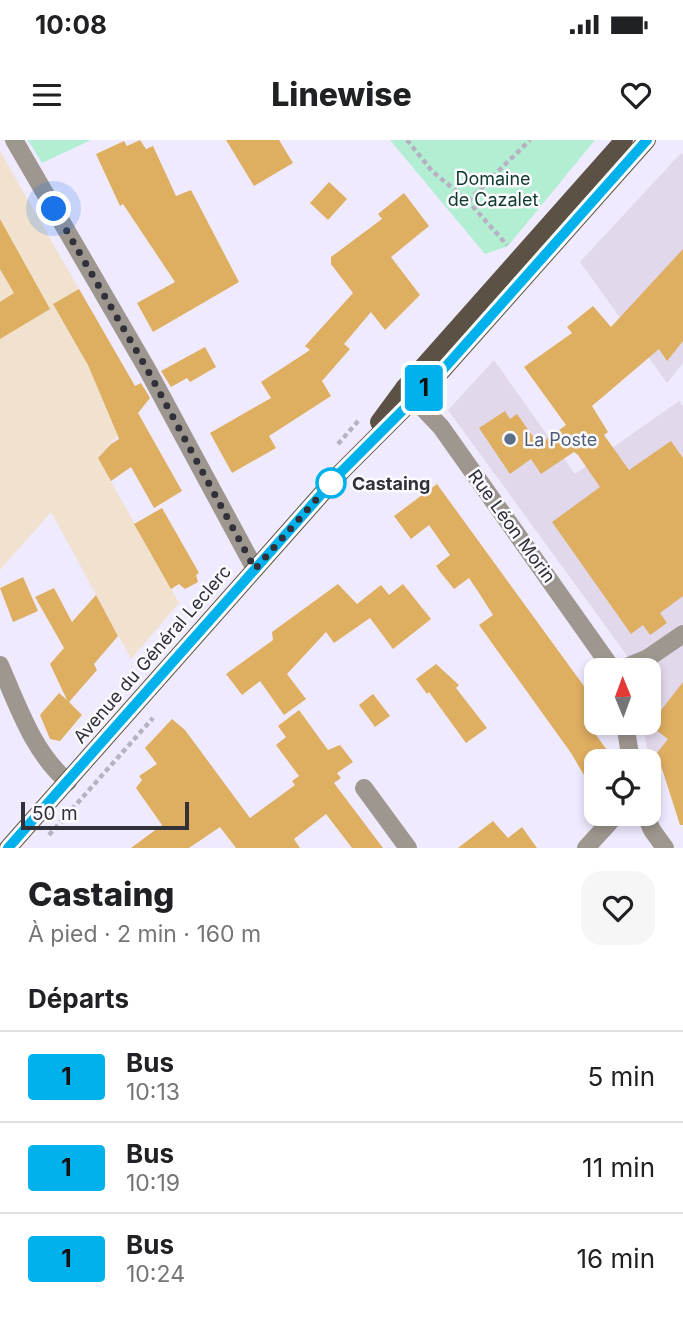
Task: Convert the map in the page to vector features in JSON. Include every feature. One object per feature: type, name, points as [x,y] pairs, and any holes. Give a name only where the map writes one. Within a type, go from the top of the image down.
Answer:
[{"type":"main road","name":"Avenue du Général Leclerc","points":[[8,848],[355,456],[624,140]]},
{"type":"main road","name":"Avenue du Général Leclerc","points":[[409,393],[523,281],[647,140]]},
{"type":"street","points":[[14,140],[147,369],[255,569]]},
{"type":"street","name":"Rue Léon Morin","points":[[409,393],[441,427],[605,658]]},
{"type":"street","points":[[648,658],[683,634]]},
{"type":"street","points":[[0,666],[32,736],[52,768],[68,782]]},
{"type":"street","points":[[364,788],[408,848]]},
{"type":"street","points":[[586,848],[606,826]]},
{"type":"street","points":[[650,826],[665,848]]},
{"type":"path","points":[[407,140],[432,171],[468,201],[508,246],[516,235]]},
{"type":"path","points":[[468,201],[530,140]]},
{"type":"path","points":[[334,449],[369,409]]},
{"type":"path","points":[[46,839],[159,710]]},
{"type":"shaded area","points":[[0,151],[145,404],[98,458],[179,603],[131,659],[51,512],[0,570]]},
{"type":"shaded area","points":[[681,153],[683,363],[667,383],[580,262]]},
{"type":"shaded area","points":[[494,360],[575,474],[679,401],[683,406],[683,732],[661,757],[661,749],[647,749],[645,735],[662,735],[662,658],[629,658],[448,410]]},
{"type":"green space","points":[[28,140],[91,140],[42,163]]},
{"type":"green space","name":"Domaine de Cazalet","points":[[390,140],[595,140],[508,246],[485,254]]},
{"type":"building","points":[[140,140],[146,149],[153,146],[176,196],[191,190],[239,282],[153,332],[137,303],[175,282],[123,204],[120,206],[96,154],[124,141],[127,146]]},
{"type":"building","points":[[226,140],[279,140],[293,163],[254,186]]},
{"type":"building","points":[[329,182],[347,199],[328,220],[310,203]]},
{"type":"building","points":[[404,193],[429,226],[391,257],[420,295],[385,330],[371,312],[344,344],[350,349],[322,381],[331,396],[269,436],[276,448],[232,473],[210,433],[271,398],[261,382],[310,350],[305,346],[353,293],[331,264],[331,257],[382,219],[378,214]]},
{"type":"building","points":[[0,219],[50,309],[0,339],[0,302],[14,293],[0,269]]},
{"type":"building","points":[[683,249],[683,341],[667,361],[659,349],[592,406],[608,432],[604,435],[629,470],[671,441],[683,458],[683,596],[660,613],[667,623],[650,635],[643,625],[631,634],[552,522],[600,487],[578,455],[574,452],[541,474],[531,459],[510,474],[479,428],[505,411],[510,419],[517,414],[539,445],[566,425],[524,367],[572,333],[567,327],[593,306],[611,327]]},
{"type":"building","points":[[79,289],[135,386],[141,383],[150,398],[138,413],[182,491],[154,508],[131,467],[111,481],[98,458],[119,439],[88,365],[53,304]]},
{"type":"building","points":[[205,347],[216,367],[190,382],[187,378],[171,387],[161,371]]},
{"type":"building","points":[[437,484],[584,686],[584,735],[596,735],[606,749],[584,749],[584,775],[479,625],[493,615],[469,578],[454,589],[436,566],[450,555],[429,525],[411,539],[394,516]]},
{"type":"building","points":[[162,508],[199,573],[196,575],[198,582],[185,589],[179,584],[171,589],[134,524]]},
{"type":"building","points":[[23,577],[38,611],[13,622],[0,588]]},
{"type":"building","points":[[338,584],[357,604],[381,585],[389,595],[403,584],[431,619],[393,649],[370,618],[334,643],[326,632],[287,674],[306,699],[284,715],[260,681],[242,695],[226,674],[273,640],[272,632]]},
{"type":"building","points":[[54,588],[72,622],[96,595],[118,636],[94,664],[97,670],[69,702],[82,715],[60,741],[50,739],[40,715],[59,693],[67,700],[50,664],[64,648],[35,597]]},
{"type":"building","points":[[436,664],[459,685],[456,688],[487,728],[466,743],[429,692],[427,694],[416,679]]},
{"type":"building","points":[[683,682],[683,825],[680,825],[661,766],[660,749],[668,739],[662,734],[662,709]]},
{"type":"building","points":[[373,694],[390,716],[375,727],[359,705]]},
{"type":"building","points":[[299,710],[328,750],[340,745],[353,762],[337,773],[341,778],[334,783],[383,848],[352,848],[326,814],[294,839],[300,848],[236,848],[220,827],[189,848],[131,848],[162,825],[136,788],[142,780],[139,776],[157,764],[145,748],[172,719],[185,730],[250,818],[295,785],[292,781],[299,776],[276,745],[286,737],[278,726]]},
{"type":"building","points":[[493,821],[508,838],[522,827],[537,848],[458,848]]},
{"type":"bus line","name":"1","points":[[8,848],[355,456],[440,373],[647,140]]},
{"type":"place","name":"La Poste","points":[[510,439]]},
{"type":"place","name":"Castaing","points":[[331,483]]},
{"type":"route","points":[[54,209],[147,369],[255,569],[331,483]]}]
